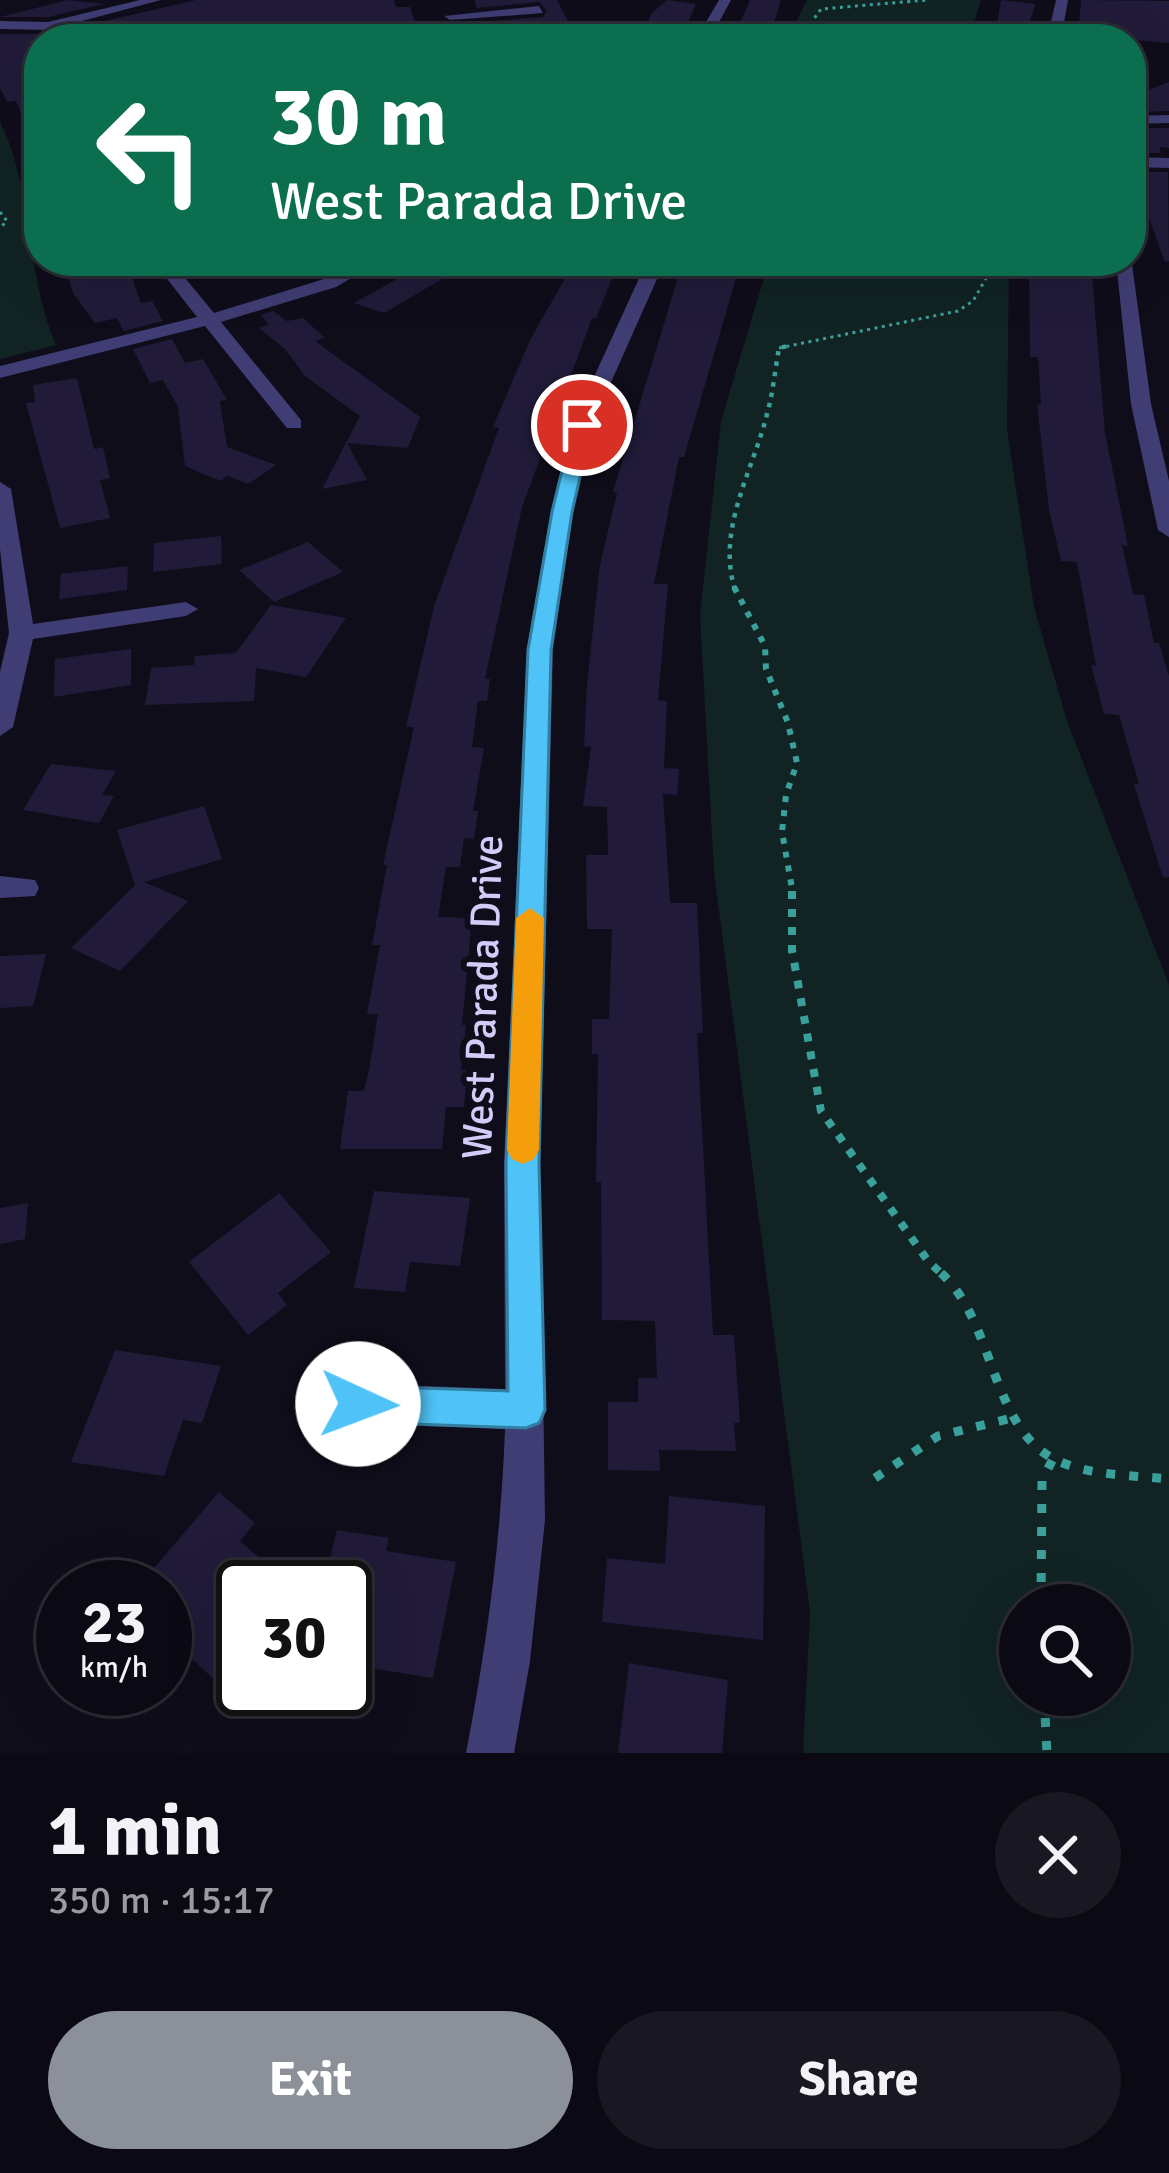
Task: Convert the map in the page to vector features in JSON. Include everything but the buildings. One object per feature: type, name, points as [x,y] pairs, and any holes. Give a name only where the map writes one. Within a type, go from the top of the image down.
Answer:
[{"type":"street","points":[[75,24],[155,0]]},
{"type":"street","points":[[441,0],[452,22],[539,10]]},
{"type":"street","points":[[174,276],[294,424]]},
{"type":"street","points":[[0,372],[292,298],[339,276]]},
{"type":"street","name":"West Parada Drive","points":[[490,1753],[507,1661],[523,1520],[523,1164],[540,650],[562,512],[582,425],[649,276]]},
{"type":"street","points":[[1127,276],[1141,404],[1169,530]]},
{"type":"street","points":[[1141,404],[1169,408]]},
{"type":"street","points":[[0,489],[22,633],[0,727]]},
{"type":"street","points":[[22,633],[186,609]]},
{"type":"street","points":[[316,1402],[526,1410]]},
{"type":"path","points":[[811,24],[821,9],[927,0]]},
{"type":"path","points":[[0,212],[7,220],[0,228]]},
{"type":"path","points":[[987,276],[973,301],[958,311],[778,348],[766,416],[740,488],[730,556],[733,586],[765,646],[766,669],[788,724],[797,763],[786,795],[782,832],[794,902],[792,950],[821,1111],[928,1261],[961,1292],[983,1334],[1012,1418],[1053,1459],[1088,1471],[1169,1479]]},
{"type":"path","points":[[875,1478],[938,1436],[1012,1418]]},
{"type":"path","points":[[1041,1584],[1042,1480],[1053,1459]]},
{"type":"path","points":[[1045,1716],[1047,1753]]},
{"type":"shaded area","points":[[807,0],[981,0],[974,24],[795,24]]},
{"type":"shaded area","points":[[0,122],[24,204],[24,276],[37,276],[56,345],[0,359]]},
{"type":"shaded area","points":[[764,276],[1009,276],[1007,430],[1034,607],[1067,721],[1169,985],[1169,1753],[803,1753],[810,1612],[714,872],[700,615],[721,421]]},
{"type":"slow traffic","points":[[523,1150],[530,918]]},
{"type":"route","points":[[358,1404],[526,1410],[523,1164],[540,650],[562,512],[582,425]]}]
